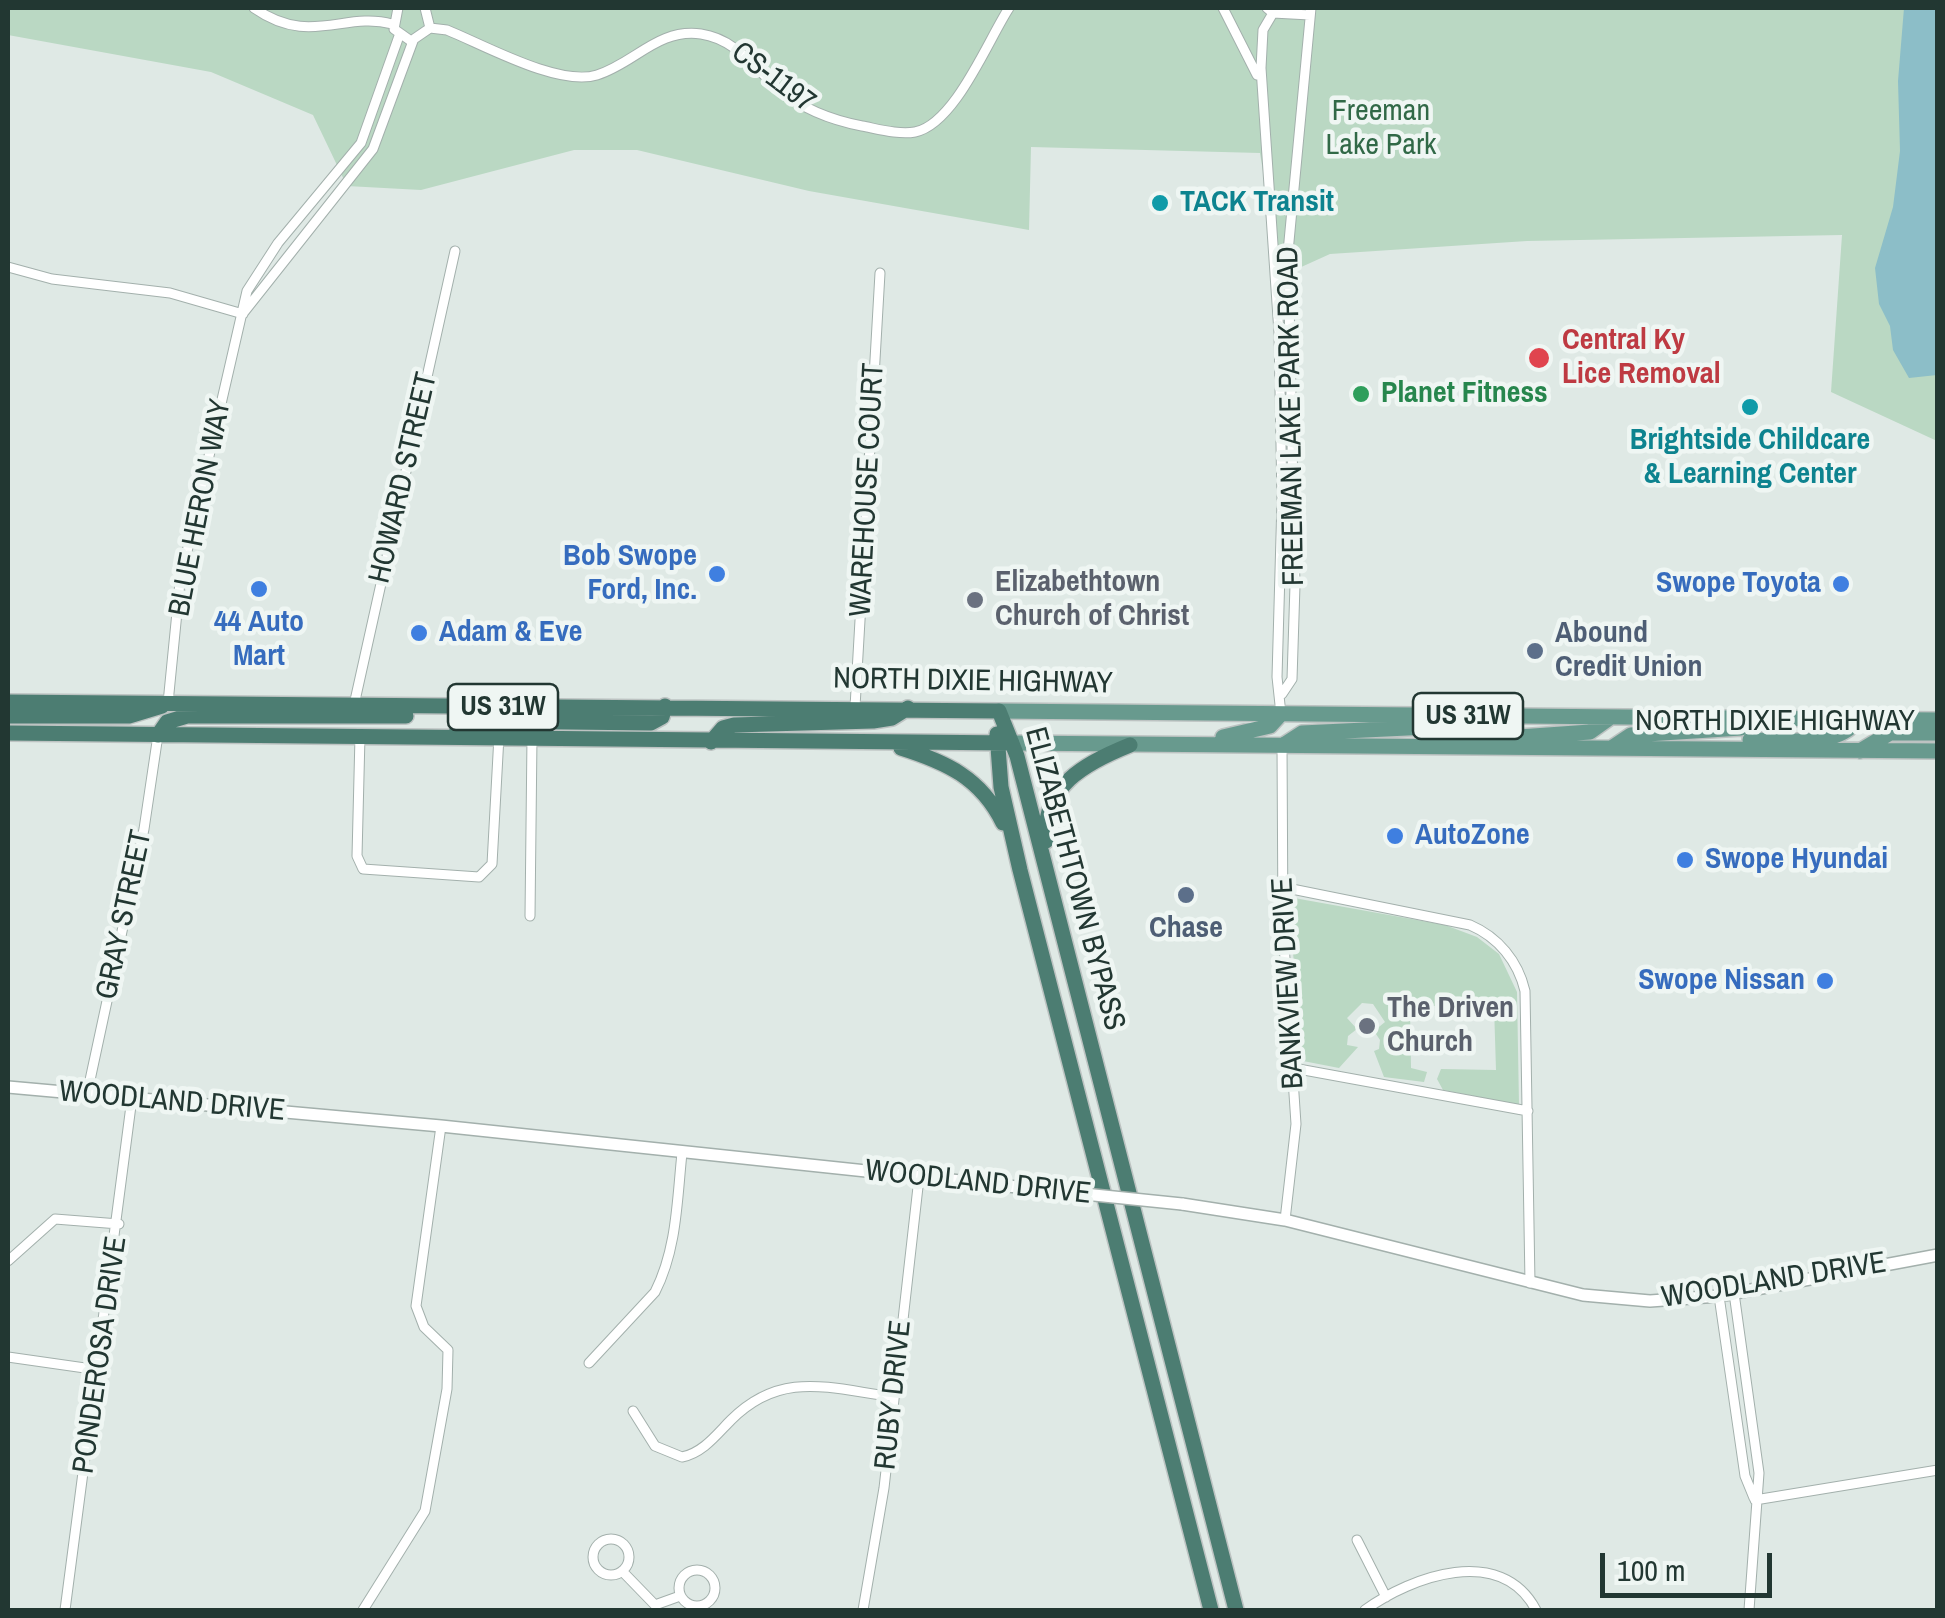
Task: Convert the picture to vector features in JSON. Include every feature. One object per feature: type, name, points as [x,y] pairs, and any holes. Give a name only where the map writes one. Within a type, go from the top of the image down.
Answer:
[{"type":"highway","name":"NORTH DIXIE HIGHWAY","points":[[8,702],[999,710]]},
{"type":"highway","points":[[8,716],[130,716],[168,703]]},
{"type":"highway","points":[[448,736],[486,721],[652,723],[662,717],[665,706]]},
{"type":"highway","points":[[158,735],[167,722],[188,716],[435,716],[525,707]]},
{"type":"highway","points":[[711,742],[723,728],[734,725],[872,721],[892,718],[908,708]]},
{"type":"highway","name":"ELIZABETHTOWN BYPASS","points":[[999,710],[1020,870],[1211,1610]]},
{"type":"highway","name":"US 31W","points":[[8,733],[1004,743]]},
{"type":"highway","name":"ELIZABETHTOWN BYPASS","points":[[1004,743],[1049,880],[1236,1610]]},
{"type":"highway","points":[[887,744],[938,760],[971,779],[996,809],[1020,870]]},
{"type":"highway","points":[[1049,880],[1045,828],[1054,796],[1078,770],[1133,744]]},
{"type":"main road","name":"NORTH DIXIE HIGHWAY","points":[[999,710],[1938,720]]},
{"type":"main road","points":[[1133,744],[1151,735],[1248,734],[1270,726],[1281,714]]},
{"type":"main road","points":[[1282,745],[1302,733],[1428,727],[1443,716]]},
{"type":"main road","points":[[1404,746],[1416,738],[1590,732],[1611,717]]},
{"type":"main road","points":[[1610,749],[1631,735],[1730,728],[1832,729],[1853,719]]},
{"type":"main road","points":[[1699,749],[1715,740],[1831,739],[1846,736],[1853,719]]},
{"type":"main road","points":[[1860,750],[1890,732],[1938,732]]},
{"type":"main road","name":"NORTH DIXIE HIGHWAY","points":[[1004,743],[1938,751]]},
{"type":"street","points":[[254,8],[276,20],[305,27],[392,24]]},
{"type":"street","points":[[392,24],[398,8]]},
{"type":"street","points":[[392,24],[399,36],[413,40],[430,28],[425,8]]},
{"type":"street","name":"CS-1197","points":[[430,28],[447,30],[556,73],[585,78],[610,69],[660,39],[702,34],[736,49],[805,110],[856,125],[906,132],[925,128],[944,114],[1009,8]]},
{"type":"street","points":[[1222,8],[1255,68],[1264,96]]},
{"type":"street","points":[[1270,10],[1310,12]]},
{"type":"street","name":"FREEMAN LAKE PARK ROAD","points":[[1270,10],[1263,30],[1264,96],[1278,333],[1282,501],[1276,677],[1282,694],[1281,714]]},
{"type":"street","name":"FREEMAN LAKE PARK ROAD","points":[[1282,694],[1292,679],[1295,585],[1288,262],[1310,12]]},
{"type":"street","name":"BLUE HERON WAY","points":[[168,703],[180,582],[247,291],[278,243],[361,144],[374,119],[399,36]]},
{"type":"street","name":"BLUE HERON WAY","points":[[242,314],[373,149],[413,40]]},
{"type":"street","name":"HOWARD STREET","points":[[354,705],[455,251]]},
{"type":"street","points":[[8,267],[52,279],[170,293],[242,314]]},
{"type":"street","name":"WAREHOUSE COURT","points":[[855,708],[880,272]]},
{"type":"street","name":"GRAY STREET","points":[[87,1094],[141,846],[158,735]]},
{"type":"street","points":[[360,736],[356,856],[363,870],[479,877],[492,864],[499,736]]},
{"type":"street","points":[[530,916],[532,738]]},
{"type":"street","name":"BANKVIEW DRIVE","points":[[1282,745],[1282,887],[1296,1124],[1286,1220]]},
{"type":"street","points":[[1282,887],[1470,925],[1496,940],[1513,962],[1524,991],[1530,1283]]},
{"type":"street","points":[[1293,1068],[1528,1111]]},
{"type":"street","name":"WOODLAND DRIVE","points":[[8,1088],[441,1126],[1182,1204],[1286,1220],[1530,1283],[1631,1300],[1720,1296],[1938,1255]]},
{"type":"street","name":"PONDEROSA DRIVE","points":[[65,1610],[119,1224],[132,1098]]},
{"type":"street","points":[[363,1610],[420,1524],[447,1389],[448,1350],[424,1326],[416,1306],[441,1126]]},
{"type":"street","points":[[589,1363],[655,1292],[662,1278],[670,1258],[682,1152]]},
{"type":"street","name":"RUBY DRIVE","points":[[863,1610],[894,1397],[919,1178]]},
{"type":"street","points":[[8,1262],[56,1219],[119,1224]]},
{"type":"street","points":[[1734,1293],[1759,1472],[1748,1610]]},
{"type":"street","points":[[1720,1296],[1745,1476],[1755,1500]]},
{"type":"street","points":[[8,1357],[99,1370]]},
{"type":"street","points":[[634,1411],[655,1446],[682,1457],[702,1448],[752,1400],[775,1388],[810,1386],[894,1397]]},
{"type":"street","points":[[1755,1500],[1938,1470]]},
{"type":"street","points":[[608,1539],[624,1545],[629,1556],[622,1571],[606,1574],[596,1567],[592,1556],[598,1544],[608,1539]]},
{"type":"street","points":[[1357,1540],[1386,1597]]},
{"type":"street","points":[[698,1569],[713,1578],[715,1591],[704,1605],[692,1606],[680,1596],[679,1581],[686,1572],[698,1569]]},
{"type":"street","points":[[622,1571],[654,1608],[680,1596]]},
{"type":"street","points":[[1365,1610],[1438,1576],[1484,1572],[1516,1586],[1536,1610]]},
{"type":"green space","name":"Freeman Lake Park","points":[[8,8],[1937,8],[1937,441],[1831,392],[1842,235],[1527,241],[1330,254],[1288,273],[1271,268],[1272,227],[1260,153],[1031,147],[1029,230],[809,191],[637,150],[574,150],[421,190],[347,186],[313,115],[211,72],[8,35]]},
{"type":"green space","points":[[1294,898],[1445,925],[1477,937],[1499,954],[1517,992],[1519,1105],[1443,1090],[1437,1079],[1441,1069],[1496,1070],[1494,1006],[1410,1006],[1411,1068],[1427,1072],[1424,1082],[1384,1077],[1374,1051],[1379,1049],[1380,1040],[1374,1031],[1385,1022],[1373,1004],[1362,1003],[1347,1018],[1357,1029],[1348,1036],[1347,1045],[1358,1047],[1339,1068],[1303,1061],[1289,902]]},
{"type":"water","points":[[1904,8],[1938,8],[1937,375],[1909,378],[1893,350],[1890,326],[1879,304],[1875,268],[1893,207],[1900,151],[1898,81]]},
{"type":"place","name":"TACK Transit","points":[[1160,203]]},
{"type":"place","name":"Central Ky Lice Removal","points":[[1539,358]]},
{"type":"place","name":"Planet Fitness","points":[[1361,394]]},
{"type":"place","name":"Brightside Childcare & Learning Center","points":[[1750,407]]},
{"type":"place","name":"Bob Swope Ford, Inc.","points":[[717,574]]},
{"type":"place","name":"Swope Toyota","points":[[1841,584]]},
{"type":"place","name":"44 Auto Mart","points":[[259,589]]},
{"type":"place","name":"Elizabethtown Church of Christ","points":[[975,600]]},
{"type":"place","name":"Adam & Eve","points":[[419,633]]},
{"type":"place","name":"Abound Credit Union","points":[[1535,651]]},
{"type":"place","name":"AutoZone","points":[[1395,836]]},
{"type":"place","name":"Swope Hyundai","points":[[1685,860]]},
{"type":"place","name":"Chase","points":[[1186,895]]},
{"type":"place","name":"Swope Nissan","points":[[1825,981]]},
{"type":"place","name":"The Driven Church","points":[[1367,1026]]}]
